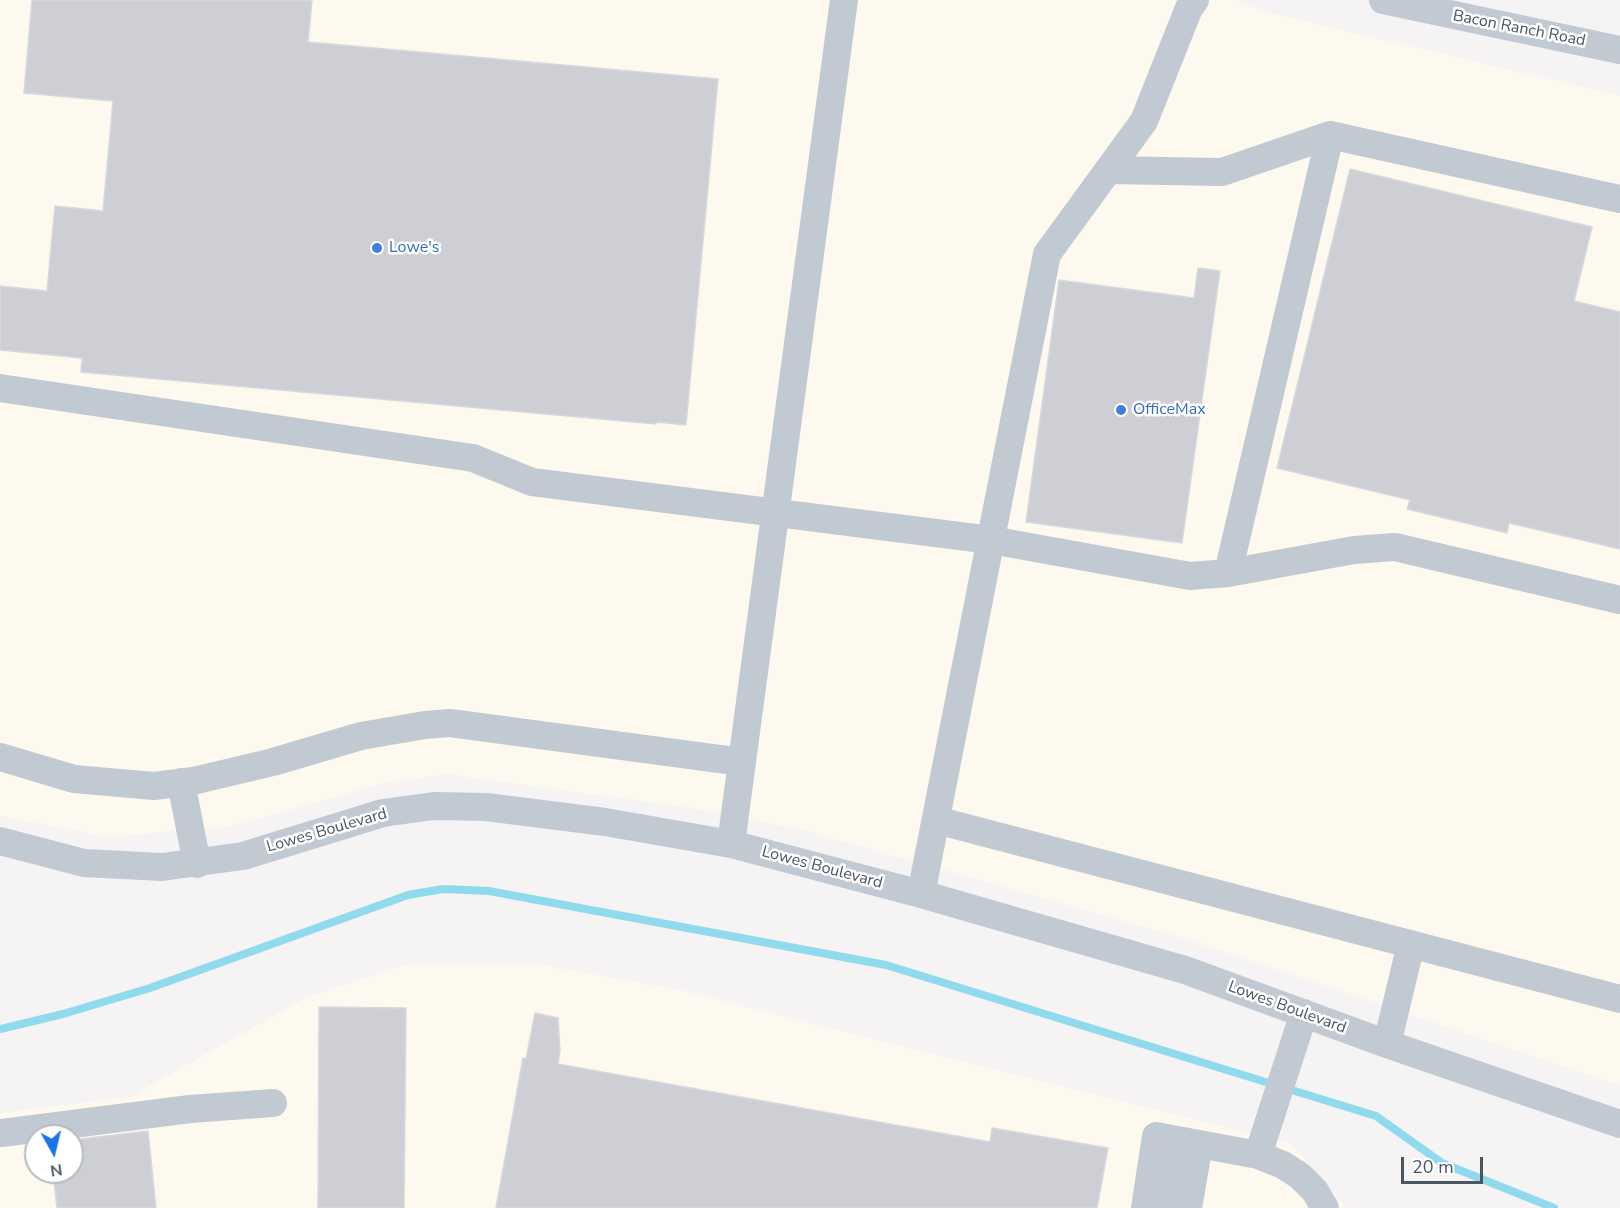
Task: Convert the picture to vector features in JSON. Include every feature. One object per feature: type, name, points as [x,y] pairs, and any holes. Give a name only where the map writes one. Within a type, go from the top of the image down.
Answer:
[{"type":"street","points":[[731,844],[844,0]]},
{"type":"street","points":[[921,894],[1047,254],[1144,121],[1185,18],[1195,0]]},
{"type":"street","name":"Bacon Ranch Road","points":[[1383,0],[1620,50]]},
{"type":"street","points":[[1108,170],[1222,172],[1330,135],[1620,199]]},
{"type":"street","points":[[1228,573],[1330,135]]},
{"type":"street","points":[[0,388],[473,458],[532,482],[991,540],[1190,576],[1228,573],[1328,553],[1395,547],[1620,600]]},
{"type":"street","points":[[0,757],[74,780],[154,786],[273,762],[361,736],[425,724],[450,723],[742,762]]},
{"type":"street","points":[[181,782],[197,864]]},
{"type":"street","name":"Lowes Boulevard","points":[[0,842],[84,863],[130,867],[197,864],[243,856],[383,813],[434,807],[486,807],[605,822],[731,844],[921,894],[1185,970],[1388,1044],[1620,1124]]},
{"type":"street","points":[[936,820],[1620,999]]},
{"type":"street","points":[[1388,1044],[1411,944]]},
{"type":"street","points":[[1262,1143],[1304,1013]]},
{"type":"street","points":[[2,1133],[190,1109],[273,1103]]},
{"type":"street","points":[[1145,1208],[1156,1136],[1188,1142],[1262,1143],[1315,1191],[1325,1208]]},
{"type":"street","points":[[1166,1208],[1188,1142]]},
{"type":"street","points":[[1188,1142],[1188,1208]]},
{"type":"shaded area","points":[[0,0],[1235,0],[1266,12],[1620,96],[1620,1085],[1180,937],[803,830],[692,808],[446,774],[384,783],[232,826],[108,837],[0,816]]},
{"type":"shaded area","points":[[405,965],[541,965],[680,990],[1292,1144],[1346,1208],[0,1208],[0,1113],[130,1097],[307,997]]},
{"type":"building","name":"Lowe's","points":[[32,0],[312,0],[308,42],[718,79],[686,425],[81,372],[82,358],[0,350],[0,286],[47,291],[55,206],[103,211],[113,101],[24,93]]},
{"type":"building","points":[[1350,169],[1592,227],[1574,301],[1620,312],[1620,549],[1509,523],[1507,533],[1407,509],[1410,500],[1277,468]]},
{"type":"building","name":"OfficeMax","points":[[1198,268],[1220,271],[1182,543],[1026,522],[1059,280],[1194,298]]},
{"type":"building","points":[[319,1007],[406,1008],[404,1208],[318,1208]]},
{"type":"building","points":[[535,1013],[558,1018],[560,1051],[558,1064],[990,1142],[992,1128],[1108,1148],[1097,1208],[496,1208],[523,1058],[526,1059]]},
{"type":"building","points":[[148,1131],[156,1208],[57,1208],[54,1184],[84,1184],[84,1139]]},
{"type":"waterway","points":[[0,1029],[63,1014],[150,988],[408,895],[443,889],[489,891],[886,965],[1376,1116],[1442,1163],[1554,1208]]},
{"type":"place","name":"Lowe's","points":[[377,248]]},
{"type":"place","name":"OfficeMax","points":[[1121,410]]}]
